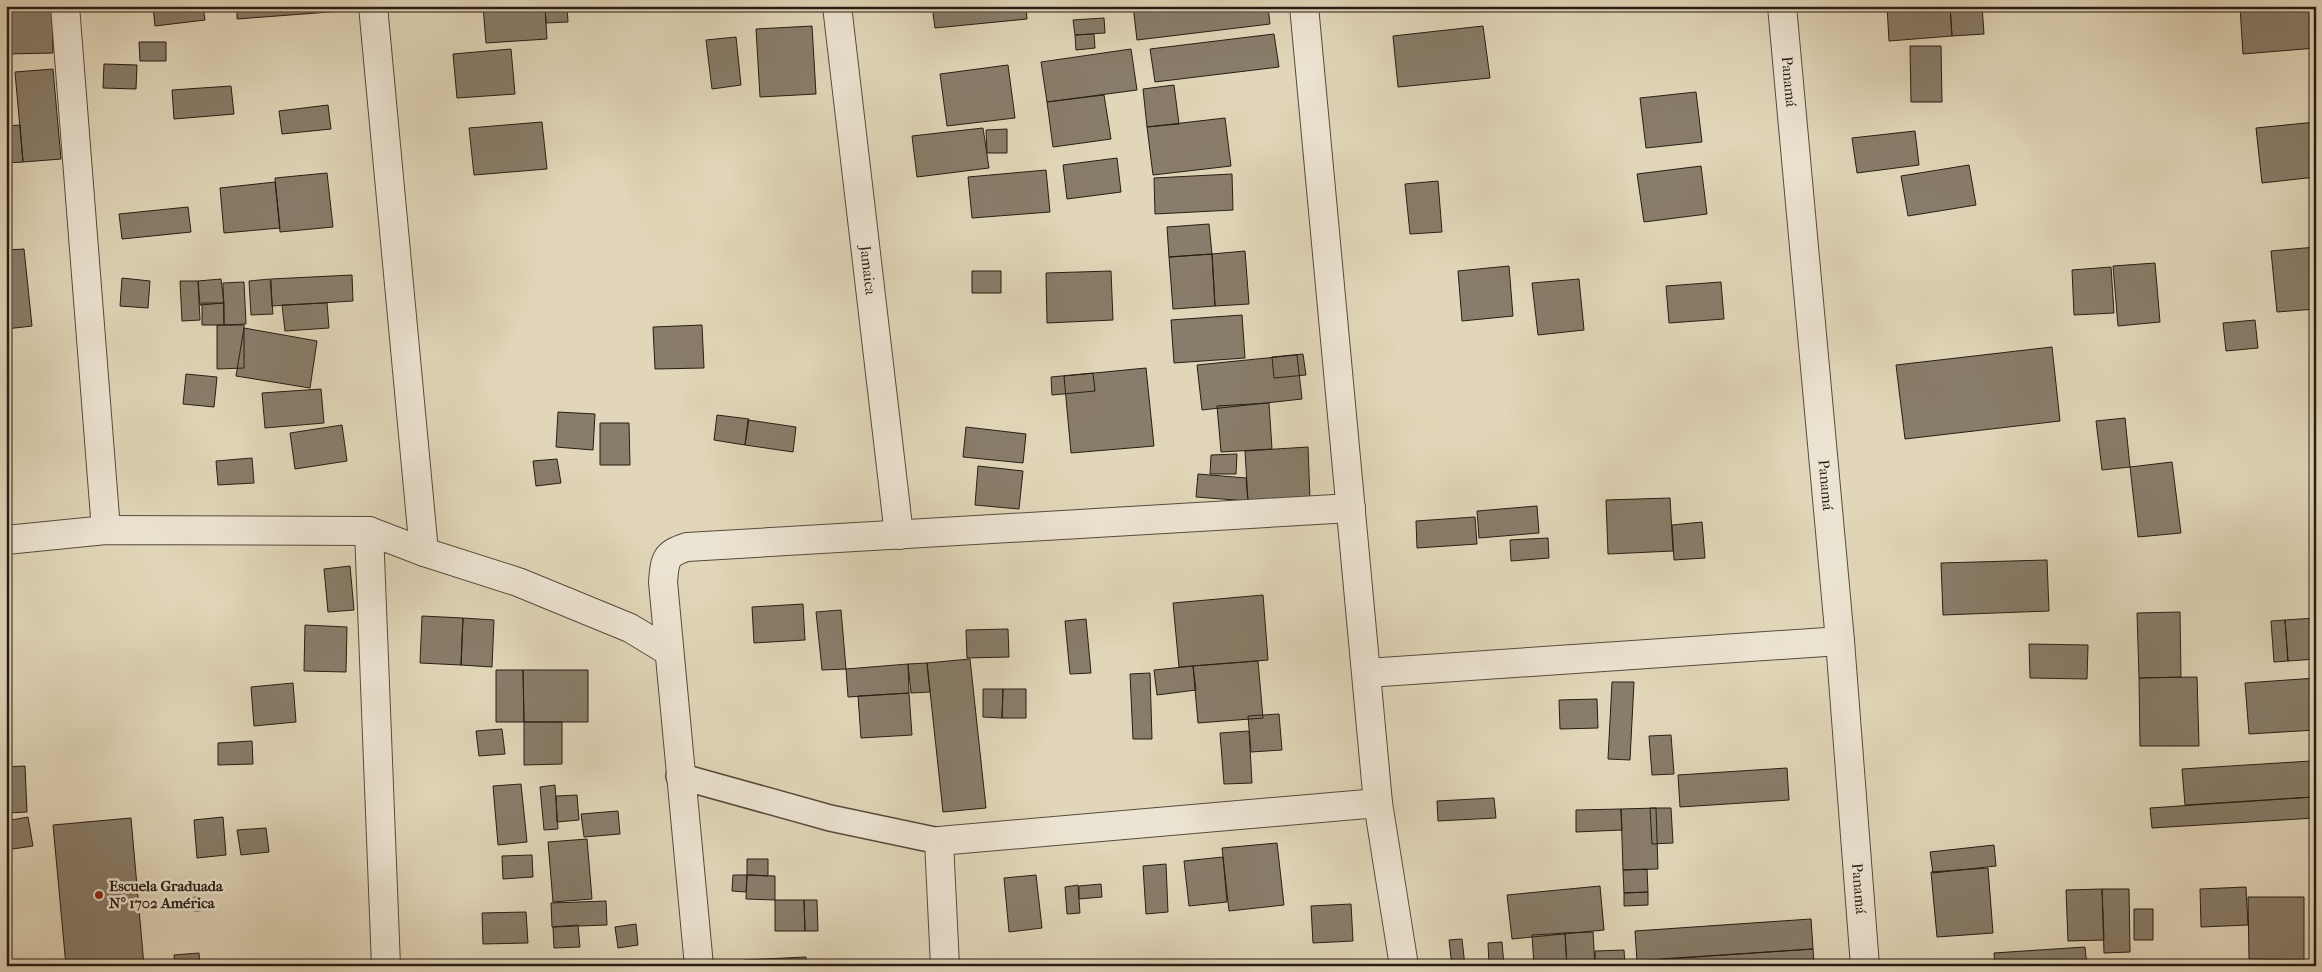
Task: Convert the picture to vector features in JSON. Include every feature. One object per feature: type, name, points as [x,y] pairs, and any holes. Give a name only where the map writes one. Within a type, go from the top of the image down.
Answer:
[{"type":"street","points":[[65,6],[106,530]]},
{"type":"street","points":[[373,6],[424,552]]},
{"type":"street","name":"Jamaica","points":[[837,6],[899,535]]},
{"type":"street","points":[[1304,6],[1378,803],[1404,966]]},
{"type":"street","name":"Panamá","points":[[1782,6],[1840,641],[1865,966]]},
{"type":"street","points":[[699,966],[679,776],[662,582],[664,562],[671,552],[687,546],[1351,508]]},
{"type":"street","points":[[6,540],[106,530],[369,531],[543,593],[630,628],[668,651]]},
{"type":"street","points":[[369,531],[386,966]]},
{"type":"street","points":[[1367,673],[1840,641]]},
{"type":"street","points":[[945,966],[939,841],[1378,803]]},
{"type":"lane","points":[[679,776],[830,818],[939,841]]},
{"type":"building","points":[[6,6],[52,6],[53,53],[6,54]]},
{"type":"building","points":[[153,6],[203,6],[205,20],[155,26]]},
{"type":"building","points":[[237,6],[342,6],[343,11],[237,19]]},
{"type":"building","points":[[483,6],[545,6],[547,39],[486,43]]},
{"type":"building","points":[[545,6],[567,6],[568,22],[546,23]]},
{"type":"building","points":[[932,6],[1026,6],[1027,19],[935,28]]},
{"type":"building","points":[[1133,6],[1268,6],[1270,24],[1137,40]]},
{"type":"building","points":[[1887,6],[1950,6],[1952,36],[1889,41]]},
{"type":"building","points":[[1950,6],[1982,6],[1984,34],[1952,36]]},
{"type":"building","points":[[2316,6],[2316,48],[2243,54],[2240,7]]},
{"type":"building","points":[[1104,18],[1105,33],[1075,35],[1073,20]]},
{"type":"building","points":[[812,26],[816,94],[760,97],[756,29]]},
{"type":"building","points":[[1483,26],[1490,78],[1398,87],[1393,36]]},
{"type":"building","points":[[1094,34],[1095,48],[1076,50],[1075,35]]},
{"type":"building","points":[[1274,34],[1279,67],[1155,82],[1150,49]]},
{"type":"building","points":[[736,37],[741,85],[712,89],[706,40]]},
{"type":"building","points":[[139,42],[166,42],[166,61],[140,61]]},
{"type":"building","points":[[1910,46],[1941,46],[1942,102],[1911,102]]},
{"type":"building","points":[[511,49],[515,94],[457,98],[453,54]]},
{"type":"building","points":[[1131,49],[1137,90],[1047,102],[1041,62]]},
{"type":"building","points":[[104,64],[137,65],[136,89],[103,88]]},
{"type":"building","points":[[1008,65],[1015,118],[947,126],[940,74]]},
{"type":"building","points":[[53,69],[61,159],[23,162],[15,72]]},
{"type":"building","points":[[1174,85],[1179,124],[1147,127],[1143,89]]},
{"type":"building","points":[[231,86],[234,114],[174,119],[172,90]]},
{"type":"building","points":[[1696,92],[1702,142],[1646,148],[1640,98]]},
{"type":"building","points":[[1104,95],[1111,139],[1053,147],[1047,102]]},
{"type":"building","points":[[328,105],[331,129],[282,134],[279,111]]},
{"type":"building","points":[[1225,118],[1231,166],[1153,175],[1147,127]]},
{"type":"building","points":[[542,122],[547,169],[474,175],[469,128]]},
{"type":"building","points":[[2316,122],[2316,177],[2262,183],[2256,128]]},
{"type":"building","points":[[20,125],[23,162],[6,163],[6,126]]},
{"type":"building","points":[[983,128],[989,168],[917,177],[912,136]]},
{"type":"building","points":[[1007,129],[1007,153],[987,153],[986,130]]},
{"type":"building","points":[[1915,131],[1919,165],[1857,173],[1852,138]]},
{"type":"building","points":[[1117,158],[1121,192],[1067,199],[1063,165]]},
{"type":"building","points":[[1969,165],[1976,205],[1908,216],[1901,176]]},
{"type":"building","points":[[1701,166],[1707,214],[1644,222],[1637,174]]},
{"type":"building","points":[[1046,170],[1050,212],[972,218],[968,177]]},
{"type":"building","points":[[327,173],[333,227],[280,232],[275,178]]},
{"type":"building","points":[[1232,174],[1233,210],[1155,214],[1154,178]]},
{"type":"building","points":[[1438,181],[1442,232],[1410,234],[1405,184]]},
{"type":"building","points":[[275,182],[280,228],[224,233],[220,188]]},
{"type":"building","points":[[188,207],[191,232],[122,239],[119,214]]},
{"type":"building","points":[[1209,224],[1212,254],[1169,257],[1167,227]]},
{"type":"building","points":[[2316,247],[2316,309],[2277,312],[2271,251]]},
{"type":"building","points":[[24,249],[32,326],[6,329],[6,250]]},
{"type":"building","points":[[1245,251],[1249,304],[1215,306],[1212,254]]},
{"type":"building","points":[[1212,254],[1215,306],[1173,309],[1169,257]]},
{"type":"building","points":[[2155,263],[2160,322],[2118,326],[2113,266]]},
{"type":"building","points":[[1509,266],[1513,316],[1462,321],[1458,271]]},
{"type":"building","points":[[2111,267],[2114,313],[2074,315],[2072,270]]},
{"type":"building","points":[[972,271],[1001,271],[1001,293],[972,293]]},
{"type":"building","points":[[1111,271],[1113,320],[1047,323],[1046,273]]},
{"type":"building","points":[[352,275],[353,301],[272,306],[271,279]]},
{"type":"building","points":[[122,278],[150,281],[148,308],[120,306]]},
{"type":"building","points":[[221,279],[224,303],[200,305],[198,281]]},
{"type":"building","points":[[270,279],[273,314],[251,315],[249,281]]},
{"type":"building","points":[[1579,279],[1584,330],[1538,335],[1532,283]]},
{"type":"building","points":[[180,281],[198,281],[200,320],[182,321]]},
{"type":"building","points":[[244,282],[246,324],[224,325],[223,283]]},
{"type":"building","points":[[1721,282],[1724,319],[1669,323],[1666,286]]},
{"type":"building","points":[[202,303],[224,303],[224,325],[202,325]]},
{"type":"building","points":[[327,303],[329,328],[285,331],[282,305]]},
{"type":"building","points":[[1242,315],[1245,358],[1174,363],[1171,320]]},
{"type":"building","points":[[2255,320],[2258,348],[2226,351],[2223,323]]},
{"type":"building","points":[[217,325],[244,325],[244,368],[217,369]]},
{"type":"building","points":[[702,325],[704,368],[655,369],[653,327]]},
{"type":"building","points":[[244,328],[317,341],[310,388],[236,376]]},
{"type":"building","points":[[2052,347],[2060,421],[1905,439],[1896,365]]},
{"type":"building","points":[[1303,354],[1306,375],[1274,378],[1272,357]]},
{"type":"building","points":[[1297,355],[1302,399],[1202,410],[1197,365]]},
{"type":"building","points":[[1146,368],[1154,446],[1071,453],[1064,376]]},
{"type":"building","points":[[1093,373],[1095,391],[1052,395],[1051,377]]},
{"type":"building","points":[[186,374],[217,377],[214,407],[183,404]]},
{"type":"building","points":[[321,389],[324,423],[265,428],[262,393]]},
{"type":"building","points":[[1269,403],[1272,449],[1221,452],[1217,406]]},
{"type":"building","points":[[558,412],[595,414],[593,450],[556,447]]},
{"type":"building","points":[[717,415],[749,419],[745,445],[714,440]]},
{"type":"building","points":[[2125,418],[2130,467],[2102,470],[2096,421]]},
{"type":"building","points":[[748,420],[796,427],[793,452],[745,445]]},
{"type":"building","points":[[600,423],[629,423],[630,465],[600,465]]},
{"type":"building","points":[[342,425],[347,461],[295,469],[290,433]]},
{"type":"building","points":[[966,427],[1026,434],[1023,463],[963,457]]},
{"type":"building","points":[[1308,447],[1310,499],[1248,501],[1245,451]]},
{"type":"building","points":[[1237,454],[1236,474],[1210,474],[1211,455]]},
{"type":"building","points":[[252,458],[254,483],[218,485],[216,461]]},
{"type":"building","points":[[557,459],[561,483],[536,486],[533,461]]},
{"type":"building","points":[[2172,462],[2181,533],[2138,537],[2130,467]]},
{"type":"building","points":[[978,466],[1023,471],[1019,509],[975,505]]},
{"type":"building","points":[[1198,474],[1246,478],[1248,501],[1196,497]]},
{"type":"building","points":[[1670,498],[1673,551],[1608,554],[1606,500]]},
{"type":"building","points":[[1537,506],[1539,533],[1479,538],[1477,511]]},
{"type":"building","points":[[1475,517],[1477,544],[1417,548],[1416,521]]},
{"type":"building","points":[[1702,522],[1705,558],[1674,560],[1672,525]]},
{"type":"building","points":[[1548,538],[1549,558],[1511,561],[1510,540]]},
{"type":"building","points":[[2047,560],[2049,611],[1943,615],[1941,563]]},
{"type":"building","points":[[350,566],[354,610],[328,612],[324,569]]},
{"type":"building","points":[[1263,595],[1268,660],[1179,667],[1173,603]]},
{"type":"building","points":[[803,604],[805,640],[754,643],[752,607]]},
{"type":"building","points":[[841,610],[846,669],[822,670],[816,612]]},
{"type":"building","points":[[2180,612],[2181,677],[2139,678],[2137,613]]},
{"type":"building","points":[[422,616],[463,618],[461,665],[420,663]]},
{"type":"building","points":[[463,618],[494,620],[492,667],[461,665]]},
{"type":"building","points":[[2316,618],[2316,659],[2288,661],[2285,620]]},
{"type":"building","points":[[1086,619],[1091,673],[1070,674],[1065,621]]},
{"type":"building","points":[[2285,620],[2288,661],[2274,662],[2271,621]]},
{"type":"building","points":[[305,625],[347,627],[346,672],[304,671]]},
{"type":"building","points":[[1008,629],[1009,657],[967,658],[966,630]]},
{"type":"building","points":[[2029,644],[2088,645],[2087,679],[2030,678]]},
{"type":"building","points":[[970,659],[986,808],[943,812],[927,663]]},
{"type":"building","points":[[1258,661],[1263,718],[1198,723],[1193,666]]},
{"type":"building","points":[[927,663],[930,692],[911,693],[908,664]]},
{"type":"building","points":[[908,664],[909,693],[848,697],[846,669]]},
{"type":"building","points":[[1193,666],[1196,690],[1157,695],[1154,670]]},
{"type":"building","points":[[496,670],[523,670],[524,722],[496,722]]},
{"type":"building","points":[[523,670],[588,670],[588,722],[524,722]]},
{"type":"building","points":[[1150,673],[1152,739],[1133,739],[1130,674]]},
{"type":"building","points":[[2197,677],[2199,746],[2140,746],[2139,678]]},
{"type":"building","points":[[2316,678],[2316,730],[2249,734],[2245,683]]},
{"type":"building","points":[[1612,682],[1634,682],[1630,760],[1608,759]]},
{"type":"building","points":[[293,683],[296,722],[254,726],[251,687]]},
{"type":"building","points":[[983,689],[1003,689],[1002,718],[983,717]]},
{"type":"building","points":[[1003,689],[1026,689],[1026,718],[1002,718]]},
{"type":"building","points":[[909,693],[912,735],[861,738],[858,696]]},
{"type":"building","points":[[1597,699],[1598,728],[1560,729],[1559,700]]},
{"type":"building","points":[[1279,714],[1282,750],[1251,752],[1248,716]]},
{"type":"building","points":[[524,722],[562,722],[562,764],[524,765]]},
{"type":"building","points":[[502,729],[505,754],[479,756],[476,731]]},
{"type":"building","points":[[1249,731],[1252,783],[1224,784],[1220,733]]},
{"type":"building","points":[[1671,735],[1674,774],[1652,775],[1649,736]]},
{"type":"building","points":[[252,741],[253,764],[218,765],[218,743]]},
{"type":"building","points":[[2311,761],[2313,797],[2185,805],[2182,769]]},
{"type":"building","points":[[25,766],[27,812],[6,813],[6,767]]},
{"type":"building","points":[[1787,768],[1789,800],[1680,807],[1678,775]]},
{"type":"building","points":[[521,784],[527,842],[498,845],[493,786]]},
{"type":"building","points":[[555,785],[558,829],[544,830],[540,787]]},
{"type":"building","points":[[577,795],[579,820],[557,822],[556,796]]},
{"type":"building","points":[[2313,797],[2315,818],[2152,828],[2150,808]]},
{"type":"building","points":[[1494,798],[1496,818],[1438,821],[1437,801]]},
{"type":"building","points":[[1650,808],[1671,808],[1673,843],[1652,844]]},
{"type":"building","points":[[1656,808],[1658,869],[1623,870],[1621,809]]},
{"type":"building","points":[[1621,809],[1622,830],[1576,832],[1576,810]]},
{"type":"building","points":[[618,811],[620,834],[584,837],[581,814]]},
{"type":"building","points":[[28,817],[33,846],[6,850],[6,821]]},
{"type":"building","points":[[223,817],[226,855],[197,858],[194,820]]},
{"type":"building","name":"Escuela Graduada Nº 1702 América","points":[[131,818],[144,966],[66,966],[53,825]]},
{"type":"building","points":[[266,828],[269,852],[241,855],[237,830]]},
{"type":"building","points":[[587,839],[592,899],[553,902],[548,842]]},
{"type":"building","points":[[1277,843],[1284,905],[1229,911],[1222,848]]},
{"type":"building","points":[[1994,845],[1996,866],[1933,873],[1930,852]]},
{"type":"building","points":[[532,855],[533,877],[503,879],[502,856]]},
{"type":"building","points":[[1223,857],[1227,902],[1189,906],[1184,861]]},
{"type":"building","points":[[747,859],[768,859],[768,876],[747,875]]},
{"type":"building","points":[[1166,864],[1168,912],[1146,914],[1143,866]]},
{"type":"building","points":[[1988,868],[1993,933],[1937,937],[1931,872]]},
{"type":"building","points":[[1647,869],[1648,892],[1624,893],[1623,870]]},
{"type":"building","points":[[733,875],[747,875],[746,892],[732,891]]},
{"type":"building","points":[[747,875],[775,876],[775,900],[746,899]]},
{"type":"building","points":[[1036,875],[1042,928],[1009,932],[1004,878]]},
{"type":"building","points":[[1101,884],[1102,897],[1079,899],[1079,886]]},
{"type":"building","points":[[1078,885],[1080,913],[1067,914],[1065,887]]},
{"type":"building","points":[[1600,886],[1604,930],[1512,939],[1507,895]]},
{"type":"building","points":[[2246,887],[2248,925],[2201,927],[2200,889]]},
{"type":"building","points":[[2102,889],[2104,940],[2068,941],[2066,890]]},
{"type":"building","points":[[2102,889],[2129,889],[2130,952],[2104,953]]},
{"type":"building","points":[[1648,892],[1648,905],[1624,906],[1624,893]]},
{"type":"building","points":[[2248,897],[2304,897],[2304,960],[2249,959]]},
{"type":"building","points":[[775,900],[804,900],[805,931],[775,931]]},
{"type":"building","points":[[804,900],[817,900],[818,931],[805,931]]},
{"type":"building","points":[[606,901],[607,925],[552,927],[551,903]]},
{"type":"building","points":[[1351,904],[1353,941],[1313,943],[1311,906]]},
{"type":"building","points":[[2134,909],[2153,909],[2153,940],[2134,940]]},
{"type":"building","points":[[526,912],[528,943],[483,944],[482,913]]},
{"type":"building","points":[[1811,919],[1813,949],[1637,961],[1635,931]]},
{"type":"building","points":[[636,924],[638,945],[618,948],[615,927]]},
{"type":"building","points":[[578,925],[580,947],[554,948],[553,927]]},
{"type":"building","points":[[1593,932],[1595,966],[1567,966],[1565,933]]},
{"type":"building","points":[[1565,933],[1567,966],[1534,966],[1532,935]]},
{"type":"building","points":[[1462,939],[1465,966],[1452,966],[1449,940]]},
{"type":"building","points":[[1502,942],[1504,966],[1489,966],[1488,943]]},
{"type":"building","points":[[2085,947],[2087,966],[1995,966],[1994,953]]},
{"type":"building","points":[[1813,949],[1814,964],[1660,966],[1660,959]]},
{"type":"building","points":[[1624,950],[1625,966],[1595,966],[1595,951]]},
{"type":"building","points":[[199,953],[200,966],[175,966],[174,955]]},
{"type":"building","points":[[806,957],[806,966],[744,966],[744,960]]},
{"type":"building","points":[[547,961],[607,961],[607,966],[547,966]]},
{"type":"building","points":[[613,962],[652,963],[652,966],[613,966]]},
{"type":"place","name":"Escuela Graduada Nº 1702 América","points":[[99,895]]}]
